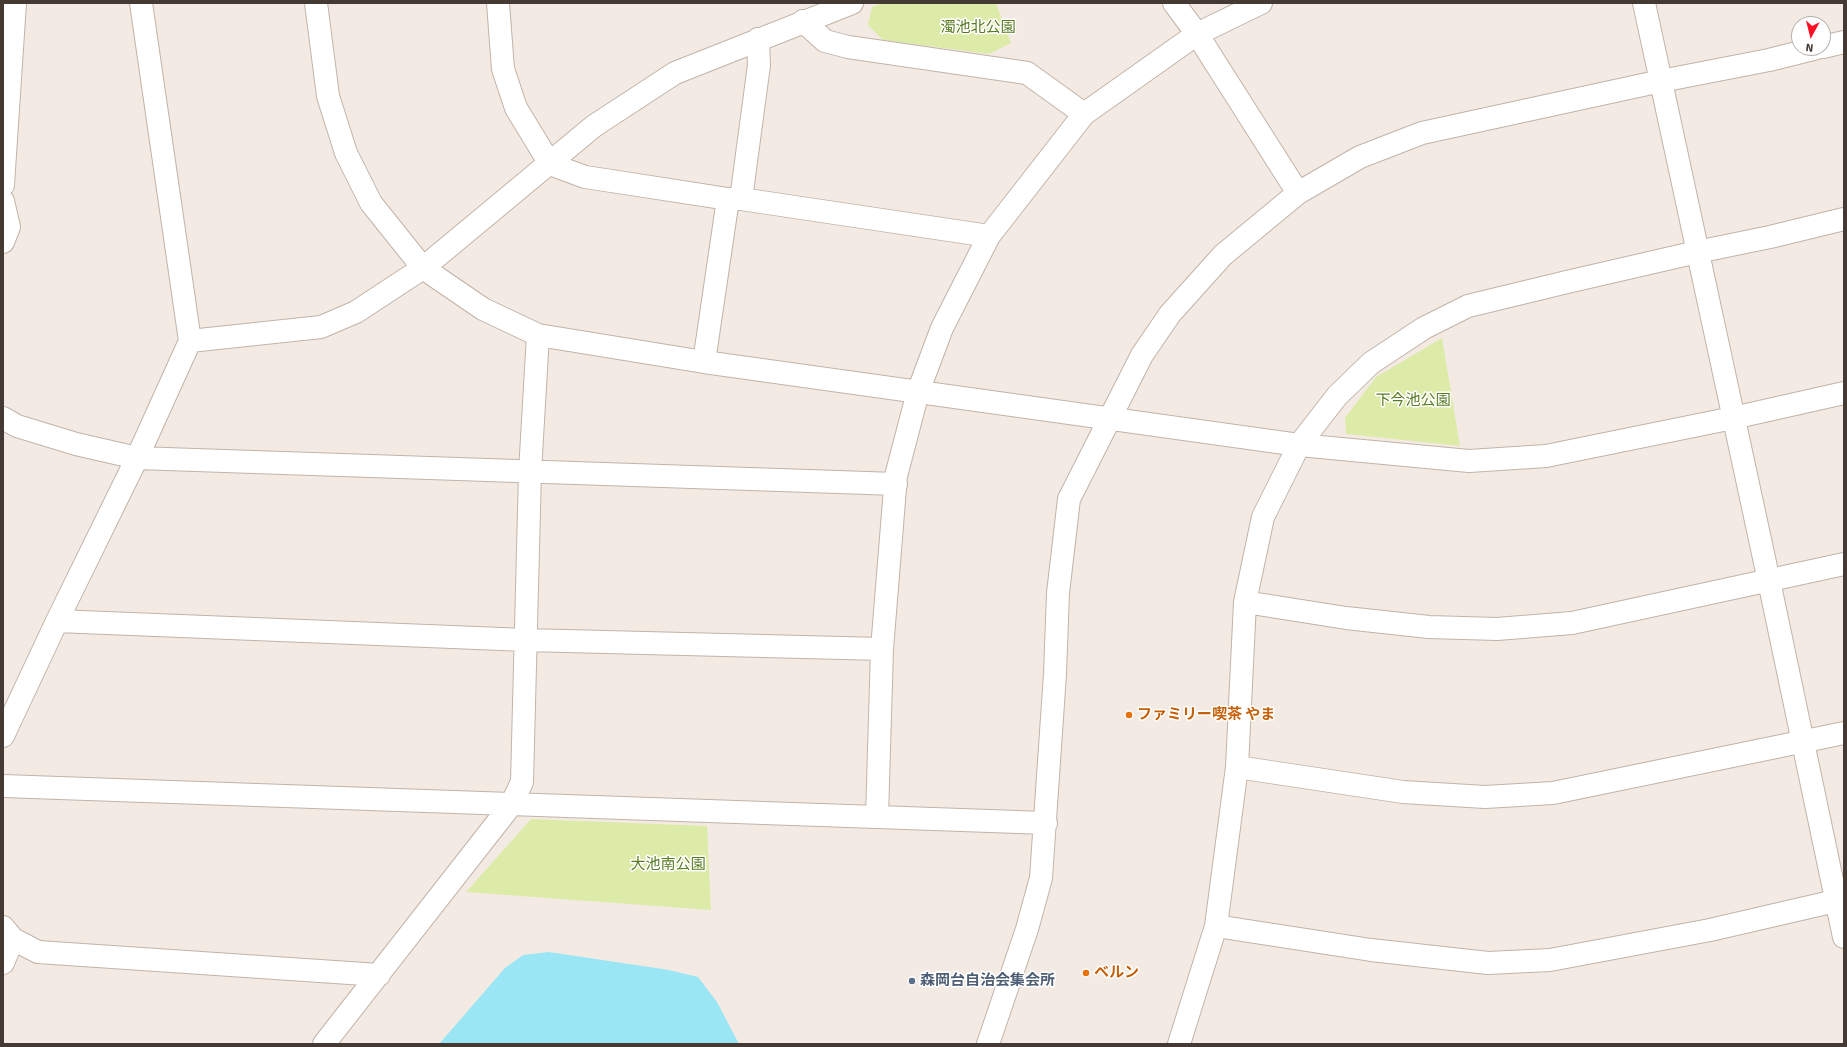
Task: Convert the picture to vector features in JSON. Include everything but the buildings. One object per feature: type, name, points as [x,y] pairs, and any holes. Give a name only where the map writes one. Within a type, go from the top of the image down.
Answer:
[{"type":"street","points":[[3,185],[15,3]]},
{"type":"street","points":[[3,736],[57,621],[137,458],[190,341],[141,3]]},
{"type":"street","points":[[316,3],[328,96],[346,153],[371,203],[423,268],[484,309],[538,335],[704,362],[1298,445],[1469,461],[1546,456],[1733,418],[1844,393]]},
{"type":"street","points":[[498,3],[503,69],[516,108],[550,164],[585,176],[605,180],[989,236]]},
{"type":"street","points":[[190,341],[321,327],[356,312],[423,268],[594,126],[675,73],[802,21],[852,3]]},
{"type":"street","points":[[1174,3],[1197,34],[1298,193]]},
{"type":"street","points":[[877,817],[882,649],[896,476],[918,392],[942,328],[989,236],[1084,114],[1197,34],[1261,3]]},
{"type":"street","points":[[1644,3],[1803,742],[1840,900],[1844,937]]},
{"type":"street","points":[[802,21],[825,41],[848,47],[1027,73],[1084,114]]},
{"type":"street","points":[[704,362],[759,65],[758,39]]},
{"type":"street","points":[[1831,45],[1844,42]]},
{"type":"street","points":[[988,1044],[1027,929],[1041,878],[1046,823],[1058,593],[1070,499],[1142,355],[1170,314],[1223,255],[1298,193],[1360,158],[1422,133],[1791,54]]},
{"type":"street","points":[[3,201],[8,227],[3,242]]},
{"type":"street","points":[[1179,1044],[1216,926],[1237,766],[1245,602],[1263,517],[1298,445],[1337,396],[1372,363],[1424,328],[1468,306],[1844,219]]},
{"type":"street","points":[[324,1044],[511,805],[522,782],[530,472],[538,335]]},
{"type":"street","points":[[3,418],[18,426],[76,444],[137,458],[896,484]]},
{"type":"street","points":[[1245,602],[1346,618],[1429,627],[1497,629],[1572,623],[1844,564]]},
{"type":"street","points":[[57,621],[526,640],[882,649]]},
{"type":"street","points":[[1237,766],[1403,792],[1485,797],[1553,793],[1844,733]]},
{"type":"street","points":[[3,786],[1046,823]]},
{"type":"street","points":[[1216,926],[1371,950],[1488,963],[1550,960],[1710,930],[1840,900]]},
{"type":"street","points":[[3,963],[8,933],[38,952],[379,975]]},
{"type":"green space","name":"濁池北公園","points":[[883,3],[996,3],[1011,43],[989,54],[883,40],[868,25],[872,7]]},
{"type":"green space","name":"下今池公園","points":[[1442,338],[1460,446],[1346,434],[1345,418],[1376,377]]},
{"type":"green space","name":"大池南公園","points":[[531,819],[707,826],[711,910],[466,892]]},
{"type":"water","points":[[549,952],[669,970],[698,977],[717,1002],[739,1044],[439,1044],[505,968],[523,955]]},
{"type":"place","name":"ファミリー喫茶 やま","points":[[1129,715]]},
{"type":"place","name":"ベルン","points":[[1086,973]]},
{"type":"place","name":"森岡台自治会集会所","points":[[912,981]]}]
